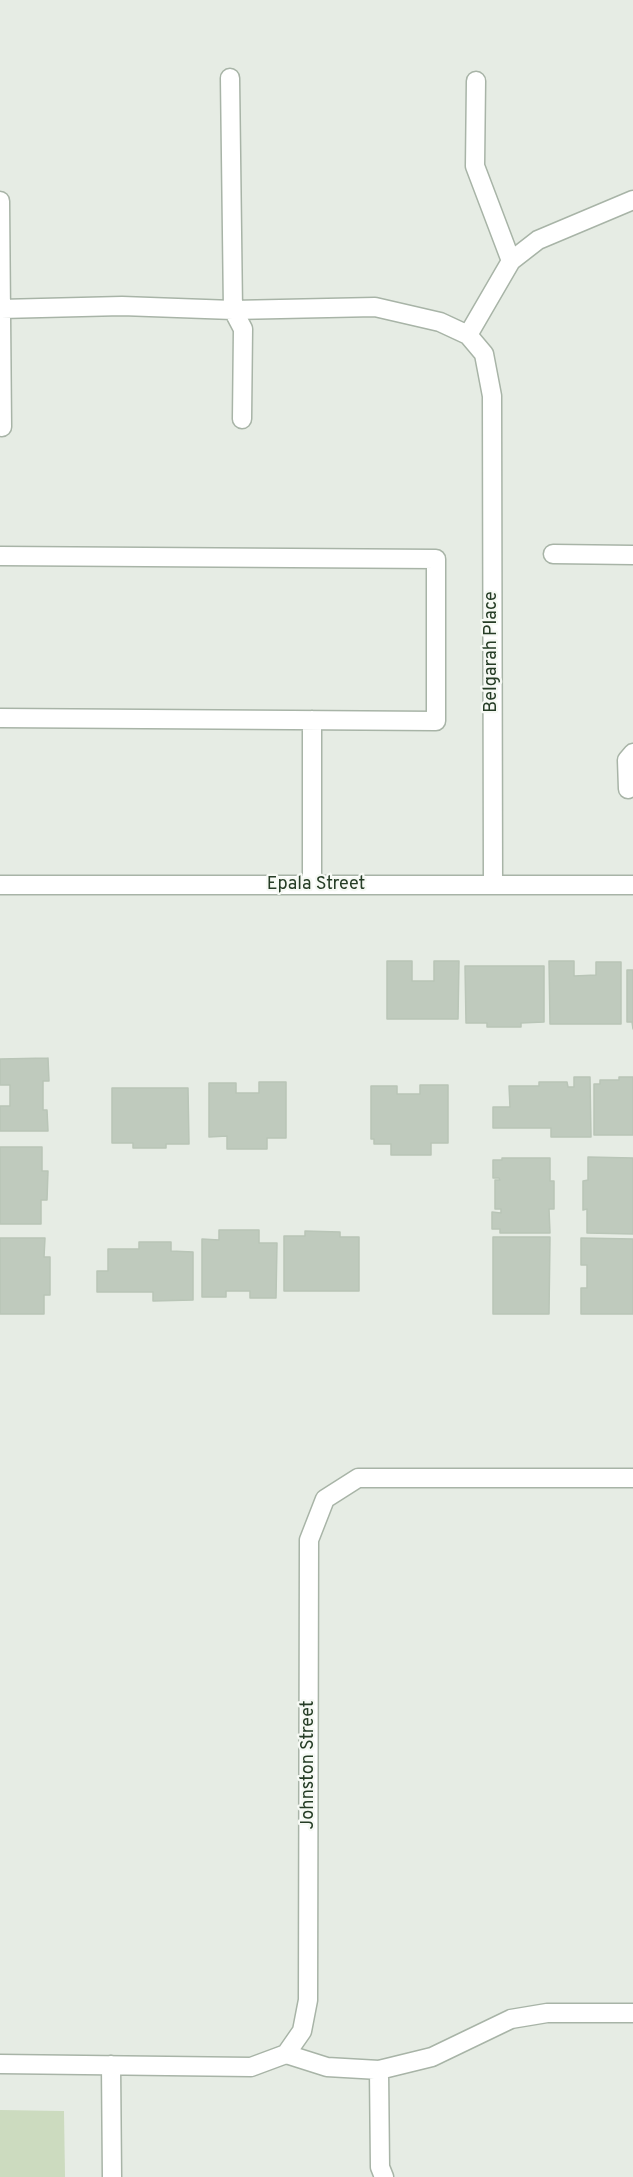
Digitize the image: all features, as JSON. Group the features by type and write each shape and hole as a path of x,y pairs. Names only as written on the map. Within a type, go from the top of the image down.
{"street":[{"path":"230,78 233,310 243,329 242,419"},
{"path":"476,81 476,165 511,261"},
{"path":"1,309 122,306 233,310 375,307 440,322 468,335 511,261 538,240 633,200"},
{"path":"0,201 2,427"},
{"name":"Belgarah Place","path":"468,335 484,354 492,396 493,885"},
{"path":"553,554 633,555"},
{"path":"0,556 436,559 436,721 0,718"},
{"path":"312,720 312,885"},
{"path":"628,789 627,760 633,753"},
{"name":"Epala Street","path":"0,885 633,885"},
{"name":"Johnston Street","path":"286,2054 302,2031 308,2000 309,1540 325,1499 358,1478 633,1478"},
{"path":"0,2064 251,2067 286,2054 327,2067 379,2070 432,2057 511,2019 547,2013 633,2013"},
{"path":"111,2065 112,2177"},
{"path":"379,2070 380,2167 384,2177"}],"green space":[{"path":"0,2110 64,2111 65,2177 0,2177"}],"building":[{"path":"387,961 412,961 412,981 434,981 434,961 459,961 458,1019 387,1019"},
{"path":"549,961 574,961 574,976 596,975 596,962 621,962 621,1024 550,1024"},
{"path":"465,966 544,966 544,1022 521,1023 521,1027 487,1027 487,1023 466,1023"},
{"path":"627,970 633,970 633,1029 632,1022 627,1022"},
{"path":"48,1058 49,1081 43,1081 43,1110 47,1110 48,1131 0,1131 0,1106 10,1106 10,1085 0,1085 0,1059"},
{"path":"574,1077 590,1077 591,1137 551,1137 551,1128 493,1128 493,1107 510,1107 509,1086 539,1086 539,1082 567,1082 568,1087 574,1087"},
{"path":"619,1077 633,1077 633,1135 594,1135 594,1084 600,1084 600,1080 619,1080"},
{"path":"259,1082 286,1082 286,1138 267,1138 267,1149 227,1149 227,1136 209,1137 209,1083 236,1083 236,1093 259,1093"},
{"path":"420,1085 448,1085 448,1143 431,1143 431,1155 391,1155 391,1144 374,1144 374,1139 371,1139 371,1086 397,1086 397,1094 420,1094"},
{"path":"112,1088 188,1088 189,1144 166,1144 166,1148 133,1148 133,1143 112,1143"},
{"path":"0,1147 42,1147 42,1171 48,1171 47,1200 41,1200 41,1224 0,1224"},
{"path":"588,1157 633,1158 633,1234 587,1233 587,1209 583,1210 583,1181 588,1180"},
{"path":"502,1158 550,1158 550,1181 554,1181 554,1209 549,1209 550,1233 500,1233 500,1229 492,1229 492,1212 501,1213 501,1209 495,1209 495,1180 500,1180 493,1178 493,1160 502,1160"},
{"path":"219,1230 259,1230 259,1243 277,1243 276,1298 250,1298 250,1291 226,1291 226,1297 202,1297 202,1239 219,1240"},
{"path":"305,1231 340,1232 340,1237 359,1237 359,1291 284,1291 284,1236 305,1236"},
{"path":"493,1237 550,1237 549,1314 493,1314"},
{"path":"0,1238 45,1238 44,1257 50,1257 50,1295 44,1295 44,1314 0,1314"},
{"path":"581,1238 633,1239 633,1314 581,1314 581,1288 587,1288 587,1265 581,1265"},
{"path":"139,1242 171,1242 171,1251 193,1252 193,1300 153,1301 153,1292 97,1292 97,1271 108,1271 108,1249 139,1249"}]}
